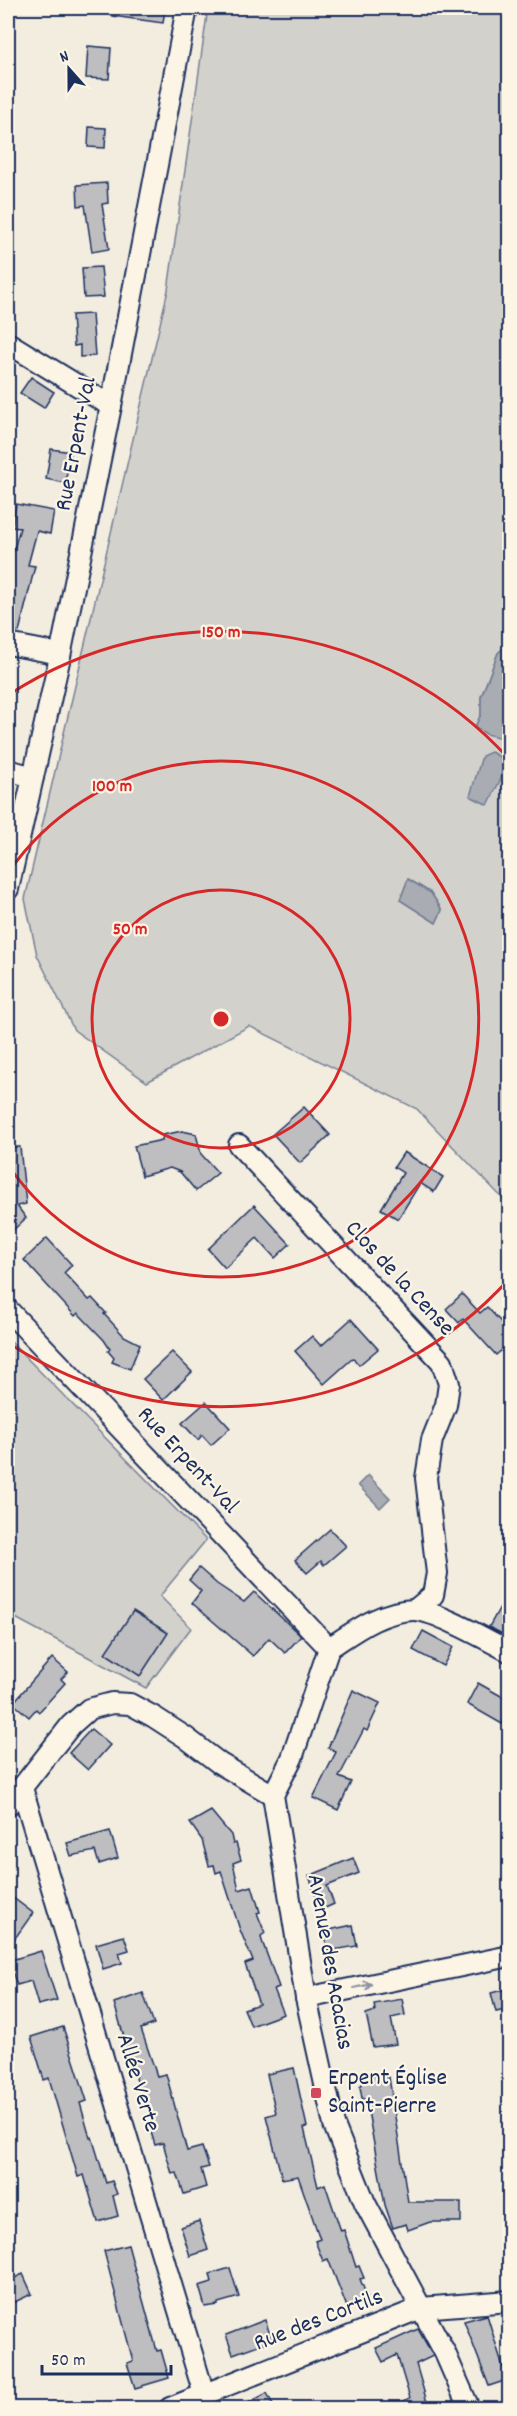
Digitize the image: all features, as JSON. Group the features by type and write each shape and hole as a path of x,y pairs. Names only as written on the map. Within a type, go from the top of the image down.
{"street":[{"name":"Rue Erpent-Val","path":"8,889 111,406 187,8"},
{"path":"8,343 111,406"},
{"path":"8,644 59,658"},
{"path":"8,654 59,658"},
{"path":"8,770 33,777"},
{"name":"Clos de la Cense","path":"239,1145 442,1362 449,1384 446,1405 432,1440 426,1478 437,1573 433,1595 415,1610"},
{"name":"Rue Erpent-Val","path":"8,1310 329,1648"},
{"path":"8,1805 71,1725 89,1709 112,1704 130,1704 154,1717 219,1763 273,1795 292,1758 329,1648 371,1621 392,1614 415,1610 457,1624 510,1652"},
{"name":"Allée Verte","path":"22,1788 204,2394"},
{"name":"Avenue des Acacias","path":"273,1795 306,1998 334,2125 365,2203 445,2353 468,2409"},
{"path":"306,1998 510,1956"},
{"name":"Rue des Cortils","path":"170,2409 421,2308 510,2301"}],"shaded area":[{"path":"208,8 509,8 510,478 507,479 510,491 510,643 498,653 481,697 481,714 475,727 502,738 509,733 509,1205 417,1109 249,1026 147,1082 74,1030 37,955 25,899 168,290","holes":["408,879 431,893 442,910 436,923 400,900"]},
{"path":"509,643 509,733 502,738 486,734 475,727 481,714 481,697 498,653"},
{"path":"491,752 509,762 488,805 470,796 482,756"},
{"path":"408,879 431,893 442,910 436,923 400,900"},
{"path":"8,1339 206,1540 160,1596 191,1628 146,1688 8,1614"},
{"path":"368,1475 390,1498 380,1508 358,1485"}],"building":[{"path":"114,8 165,8 163,23 113,16"},
{"path":"88,46 111,48 109,79 86,78"},
{"path":"89,127 106,128 105,148 88,147"},
{"path":"107,183 108,203 102,204 109,249 92,252 85,205 78,206 77,185"},
{"path":"101,267 104,297 84,298 82,268"},
{"path":"92,314 95,356 80,357 80,345 74,346 72,315"},
{"path":"31,377 54,392 44,408 20,393"},
{"path":"51,449 71,452 65,483 46,479"},
{"path":"16,504 54,511 50,534 37,531 28,565 35,566 19,632 8,629 8,562 10,563 20,528 12,527"},
{"path":"304,1107 330,1135 300,1163 273,1134"},
{"path":"182,1131 196,1134 201,1154 218,1173 196,1191 180,1172 170,1168 142,1176 134,1146 162,1140 163,1135"},
{"path":"8,1147 20,1147 26,1204 17,1206 26,1218 8,1235"},
{"path":"404,1152 443,1177 434,1192 420,1183 398,1219 381,1209 403,1173 394,1167"},
{"path":"254,1205 290,1244 275,1258 257,1238 225,1268 208,1249"},
{"path":"47,1238 72,1265 64,1273 89,1300 92,1298 124,1336 140,1344 130,1369 112,1362 114,1358 108,1351 110,1349 104,1340 78,1313 75,1316 24,1260"},
{"path":"462,1294 480,1313 487,1307 510,1332 510,1343 496,1355 463,1319 459,1323 446,1309"},
{"path":"351,1319 378,1349 359,1365 353,1358 324,1384 295,1351 312,1336 321,1346"},
{"path":"172,1352 192,1372 163,1400 143,1379"},
{"path":"206,1402 230,1428 211,1445 202,1435 198,1440 182,1423"},
{"path":"330,1529 346,1546 324,1565 321,1561 307,1573 295,1560"},
{"path":"199,1568 217,1584 244,1602 254,1592 301,1636 285,1653 269,1638 253,1656 192,1603 201,1591 189,1580"},
{"path":"510,1589 510,1638 489,1627"},
{"path":"133,1611 168,1633 140,1676 105,1653"},
{"path":"423,1631 453,1647 443,1666 413,1650"},
{"path":"52,1658 68,1672 61,1679 65,1683 39,1712 36,1709 29,1717 13,1703"},
{"path":"478,1683 510,1701 510,1710 502,1724 467,1704"},
{"path":"353,1690 380,1703 367,1731 364,1729 339,1777 351,1782 338,1810 313,1798 336,1752 328,1748"},
{"path":"91,1729 110,1745 88,1770 69,1753"},
{"path":"211,1811 231,1835 233,1844 236,1843 241,1860 233,1863 239,1890 252,1886 260,1912 257,1913 265,1933 261,1936 262,1941 279,1987 274,1989 284,2014 251,2026 244,2009 259,2004 245,1964 253,1961 240,1930 221,1871 216,1873 214,1865 209,1866 202,1840 190,1823"},
{"path":"110,1831 118,1858 99,1864 95,1851 71,1856 67,1843"},
{"path":"353,1858 359,1873 327,1886 334,1904 321,1910 309,1876"},
{"path":"8,1894 33,1913 8,1948"},
{"path":"353,1925 357,1946 328,1951 324,1931"},
{"path":"124,1936 129,1950 119,1953 122,1963 103,1969 96,1944"},
{"path":"41,1951 57,2000 38,2005 31,1981 17,1985 8,1961"},
{"path":"510,1988 510,2009 496,2012 491,1993"},
{"path":"143,1993 154,2024 141,2029 157,2076 166,2074 187,2151 202,2147 209,2167 201,2169 206,2187 184,2194 177,2173 172,2174 163,2143 155,2145 150,2129 155,2128 144,2095 141,2095 114,2003"},
{"path":"402,1999 405,2015 391,2018 396,2044 373,2047 366,2014 375,2011 374,2004"},
{"path":"63,2027 87,2101 80,2103 90,2138 92,2137 106,2183 112,2181 117,2194 113,2196 118,2216 98,2222 84,2175 78,2177 49,2078 44,2080 31,2037"},
{"path":"294,2068 307,2127 304,2128 318,2187 325,2184 341,2231 344,2230 356,2267 359,2266 364,2278 360,2279 368,2299 347,2307 328,2259 323,2261 315,2241 320,2239 298,2176 282,2179 266,2116 276,2113 267,2074"},
{"path":"378,2075 389,2077 408,2202 461,2202 461,2222 430,2222 408,2230 406,2224 393,2228 385,2205 366,2100 362,2098 360,2087 366,2078"},
{"path":"199,2221 208,2250 190,2256 181,2227"},
{"path":"128,2245 157,2351 161,2350 169,2378 135,2388 127,2363 133,2361 104,2251"},
{"path":"230,2268 239,2297 205,2307 199,2286 212,2282 210,2274"},
{"path":"23,2274 32,2294 8,2305 8,2281"},
{"path":"487,2315 507,2380 489,2386 464,2321"},
{"path":"265,2320 272,2340 233,2354 226,2335"},
{"path":"418,2329 433,2356 416,2364 429,2409 386,2409 410,2398 397,2355 383,2362 376,2348"},
{"path":"267,2393 275,2409 237,2409"}],"place":[{"name":"Erpent Église Saint-Pierre","path":"316,2093"}]}
